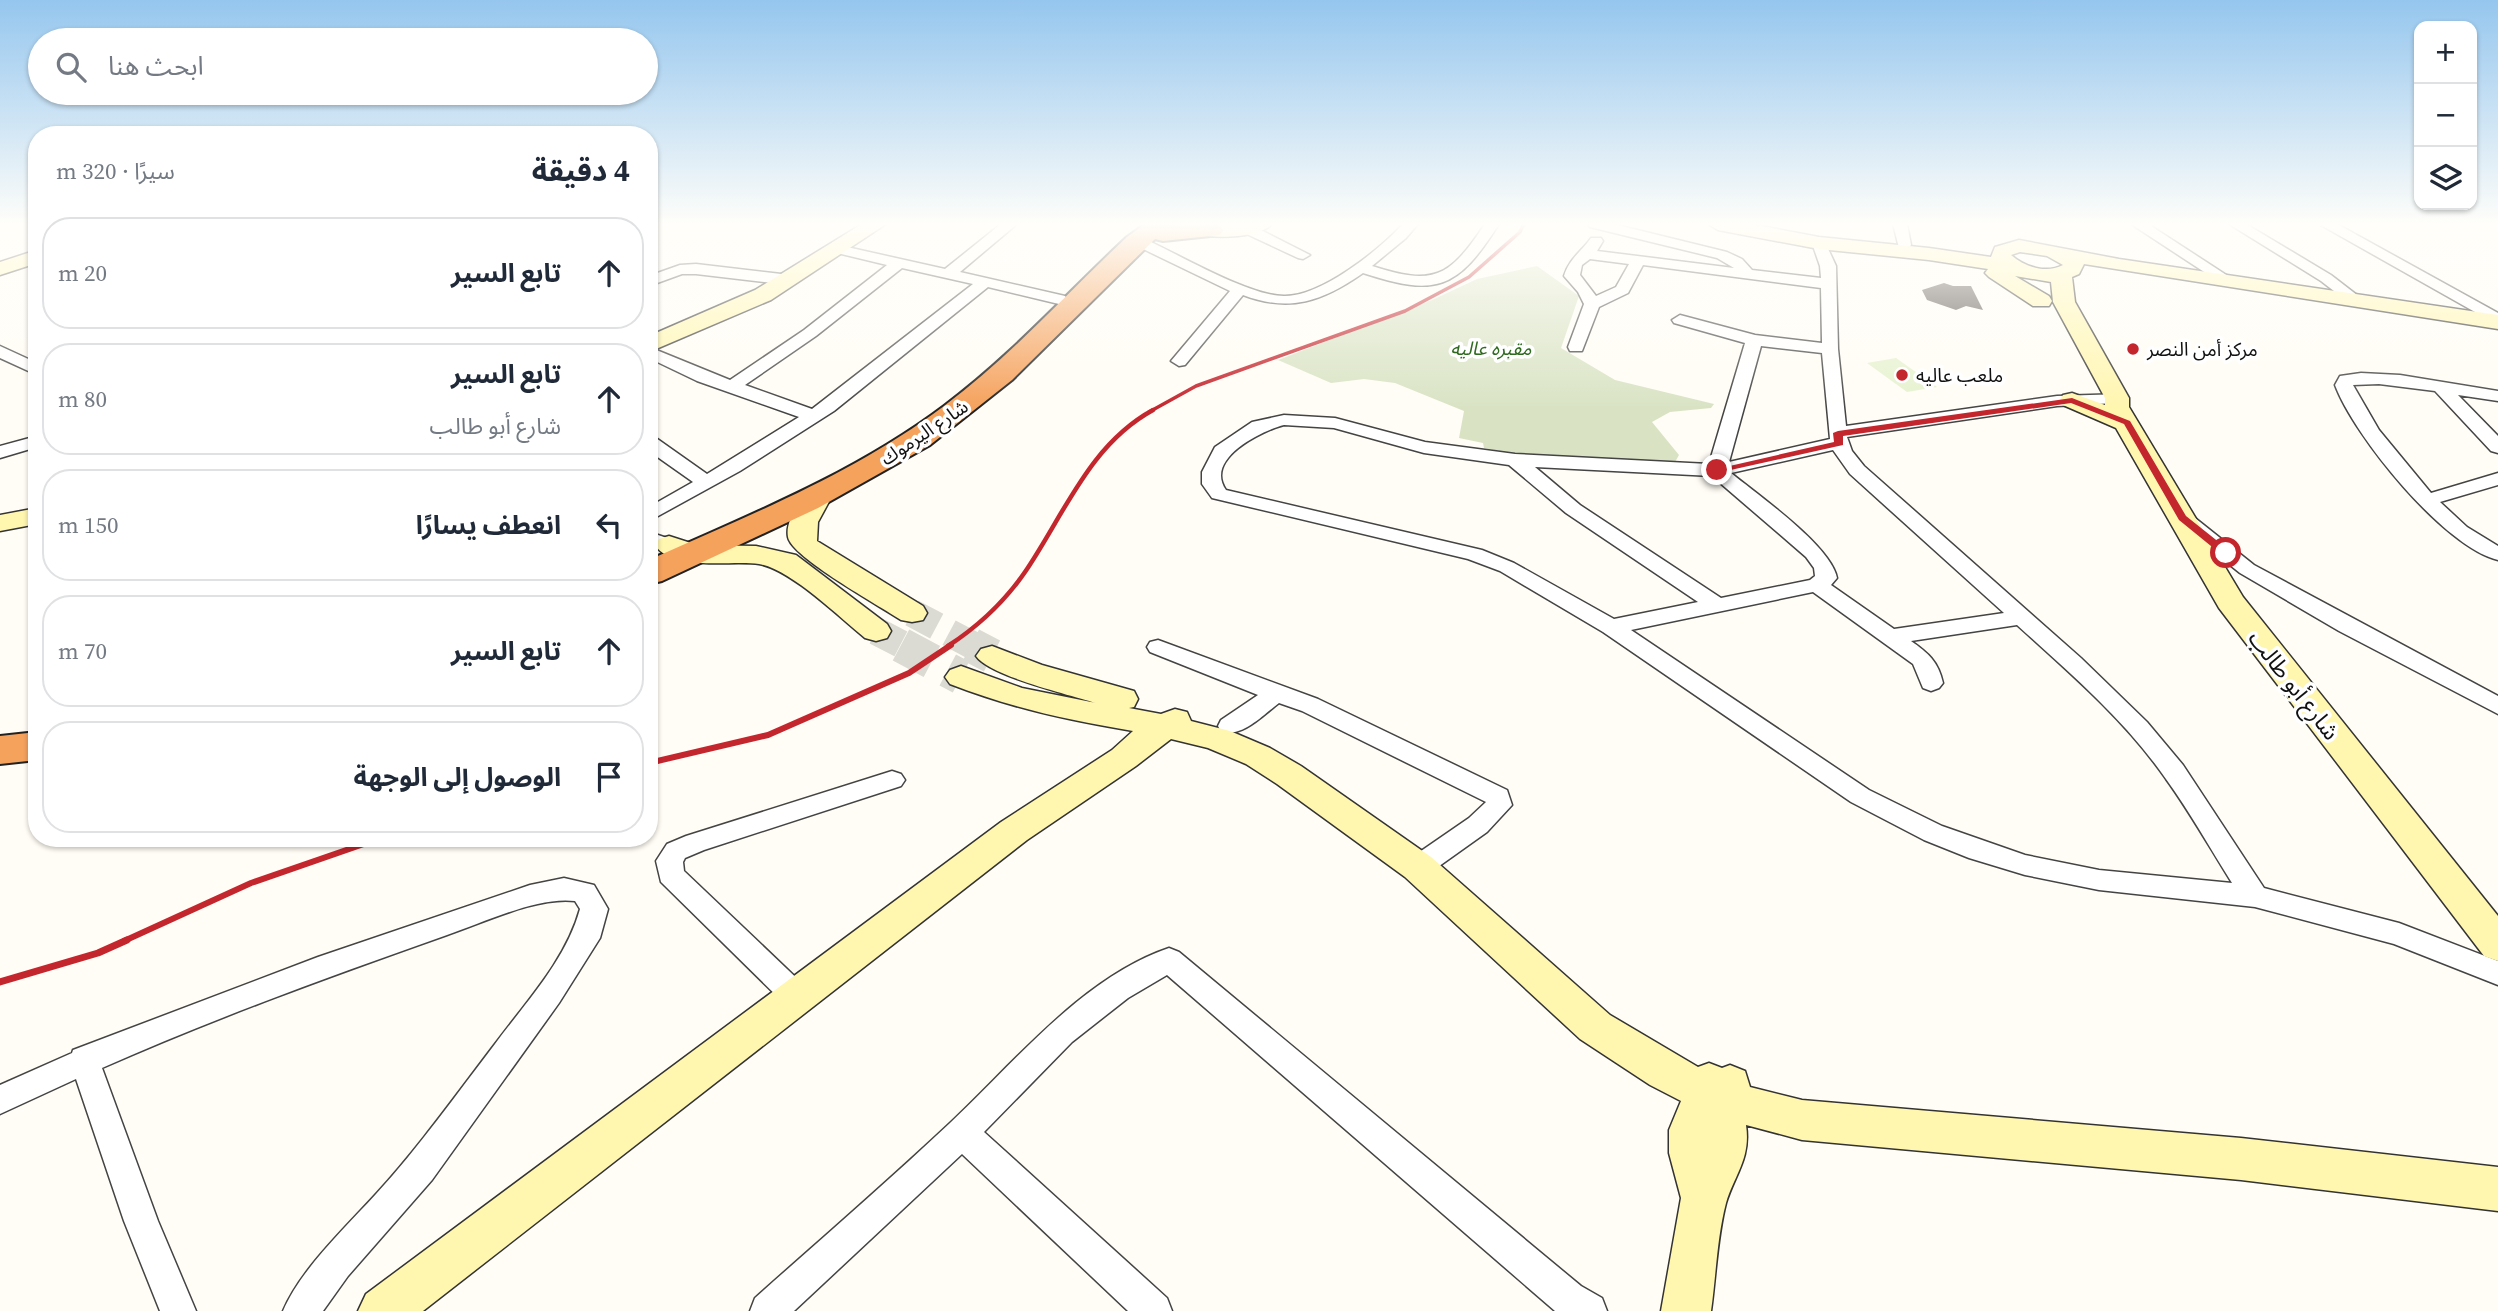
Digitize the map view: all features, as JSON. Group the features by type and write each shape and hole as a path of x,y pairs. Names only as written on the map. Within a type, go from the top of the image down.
{"highway":[{"name":"شارع اليرموك","path":"665,548 848,462 902,432 932,412 1059,299 1079,285"},
{"name":"شارع اليرموك","path":"665,548 817,498 920,438 988,385 1091,285"},
{"path":"0,750 28,747"},
{"path":"0,775 28,772"}],"street":[{"path":"658,341 732,311 780,285"},
{"path":"732,386 810,332 870,285"},
{"path":"658,510 813,416 981,285"},
{"path":"999,285 1059,299"},
{"path":"1237,285 1273,299 1287,301 1329,285"},
{"path":"1581,285 1592,304"},
{"path":"1576,347 1592,304 1622,290 1625,285"},
{"path":"1829,285 1830,349 1838,438 1857,470 2106,695 2158,751 2255,896"},
{"name":"شارع أبو طالب","path":"2066,285 2113,401 2230,601 2498,945"},
{"path":"2221,285 2498,329"},
{"path":"2257,285 2498,321"},
{"path":"2336,285 2358,302"},
{"path":"2434,285 2498,321"},
{"path":"1180,361 1241,288"},
{"path":"1680,320 1754,340 1830,349"},
{"path":"1717,470 1754,340"},
{"path":"4,357 28,352"},
{"path":"658,356 703,377 813,416"},
{"path":"4,357 28,366"},
{"path":"2498,396 2363,379 2346,380 2344,385 2352,405 2427,500 2465,535 2498,554"},
{"path":"2442,388 2498,447"},
{"path":"2064,401 2077,394 2113,401"},
{"path":"2113,401 2064,401 1838,438 1717,470 1515,460 1412,445 1335,423 1284,420 1258,426 1226,447 1214,462 1212,480 1216,491 1228,496 1489,559 1611,626 1807,762 1860,796 1933,833 2025,866 2060,873 2169,889 2255,896 2399,934 2498,973"},
{"path":"0,452 28,444"},
{"path":"658,448 705,482"},
{"path":"1515,460 1573,509 1715,604"},
{"path":"1611,626 1816,585 1827,575 1819,560 1717,470"},
{"path":"2427,500 2498,479"},
{"path":"817,498 801,526 802,541 807,547 912,613"},
{"path":"0,523 28,518"},
{"path":"2182,518 2247,569 2347,626 2498,706"},
{"path":"665,548 756,555 786,561 876,631"},
{"path":"1816,585 1921,659 1928,667 1931,683"},
{"path":"1890,637 2022,617"},
{"path":"1158,647 1310,705 1498,797 1499,805 1478,825 1420,865"},
{"path":"992,656 1059,681 1270,745 1300,765 1420,865 1595,1027 1665,1072 1797,1100 2218,1139 2498,1170"},
{"path":"961,677 1042,704 1192,723 1289,775 1420,865"},
{"path":"383,1311 1014,831 1124,758 1154,749 1192,723 1276,694"},
{"path":"797,997 671,875 669,861 676,851 695,843 892,780"},
{"path":"0,1100 84,1059 316,967 530,896 564,889 584,892 594,909 586,938 549,994 420,1169 336,1264 301,1311"},
{"path":"768,1311 962,1133 1061,1033 1118,989 1169,960 1568,1299 1589,1311"},
{"path":"84,1059 141,1221 178,1311"},
{"path":"1717,1085 1802,1120 2241,1159 2498,1189"},
{"path":"1686,1311 1704,1198 1693,1167 1691,1143 1698,1111 1717,1085"},
{"path":"962,1133 1154,1311"}],"green space":[{"name":"مقبره عاليه","path":"1464,285 1564,285 1579,296 1561,348 1615,380 1714,404 1711,408 1670,412 1652,422 1679,455 1675,462 1521,455 1484,448 1483,443 1459,438 1464,411 1395,383 1364,379 1331,383 1278,360"},
{"name":"ملعب عاليه","path":"1896,358 1937,387 1907,392 1867,363"}],"building":[{"path":"1937,285 1971,286 1983,310 1966,306 1956,310 1927,300 1922,290"}],"tunnel":[{"path":"912,613 974,646"},
{"path":"876,631 905,646"},
{"path":"901,645 961,677"},
{"path":"971,645 992,656"}],"railway":[{"path":"1149,412 1196,386 1405,311 1454,285"},
{"path":"948,646 980,622 1009,593 1095,462 1111,442 1153,410"},
{"path":"658,761 768,735 909,673 951,645"},
{"path":"124,941 251,883 355,847"},
{"path":"0,982 98,953 127,940"}],"place":[{"name":"مركز أمن النصر","path":"2133,349"},
{"name":"ملعب عاليه","path":"1902,375"}],"route":[{"path":"1717,470 1839,443 1838,433 2072,400 2127,423 2182,518 2226,553"}]}
